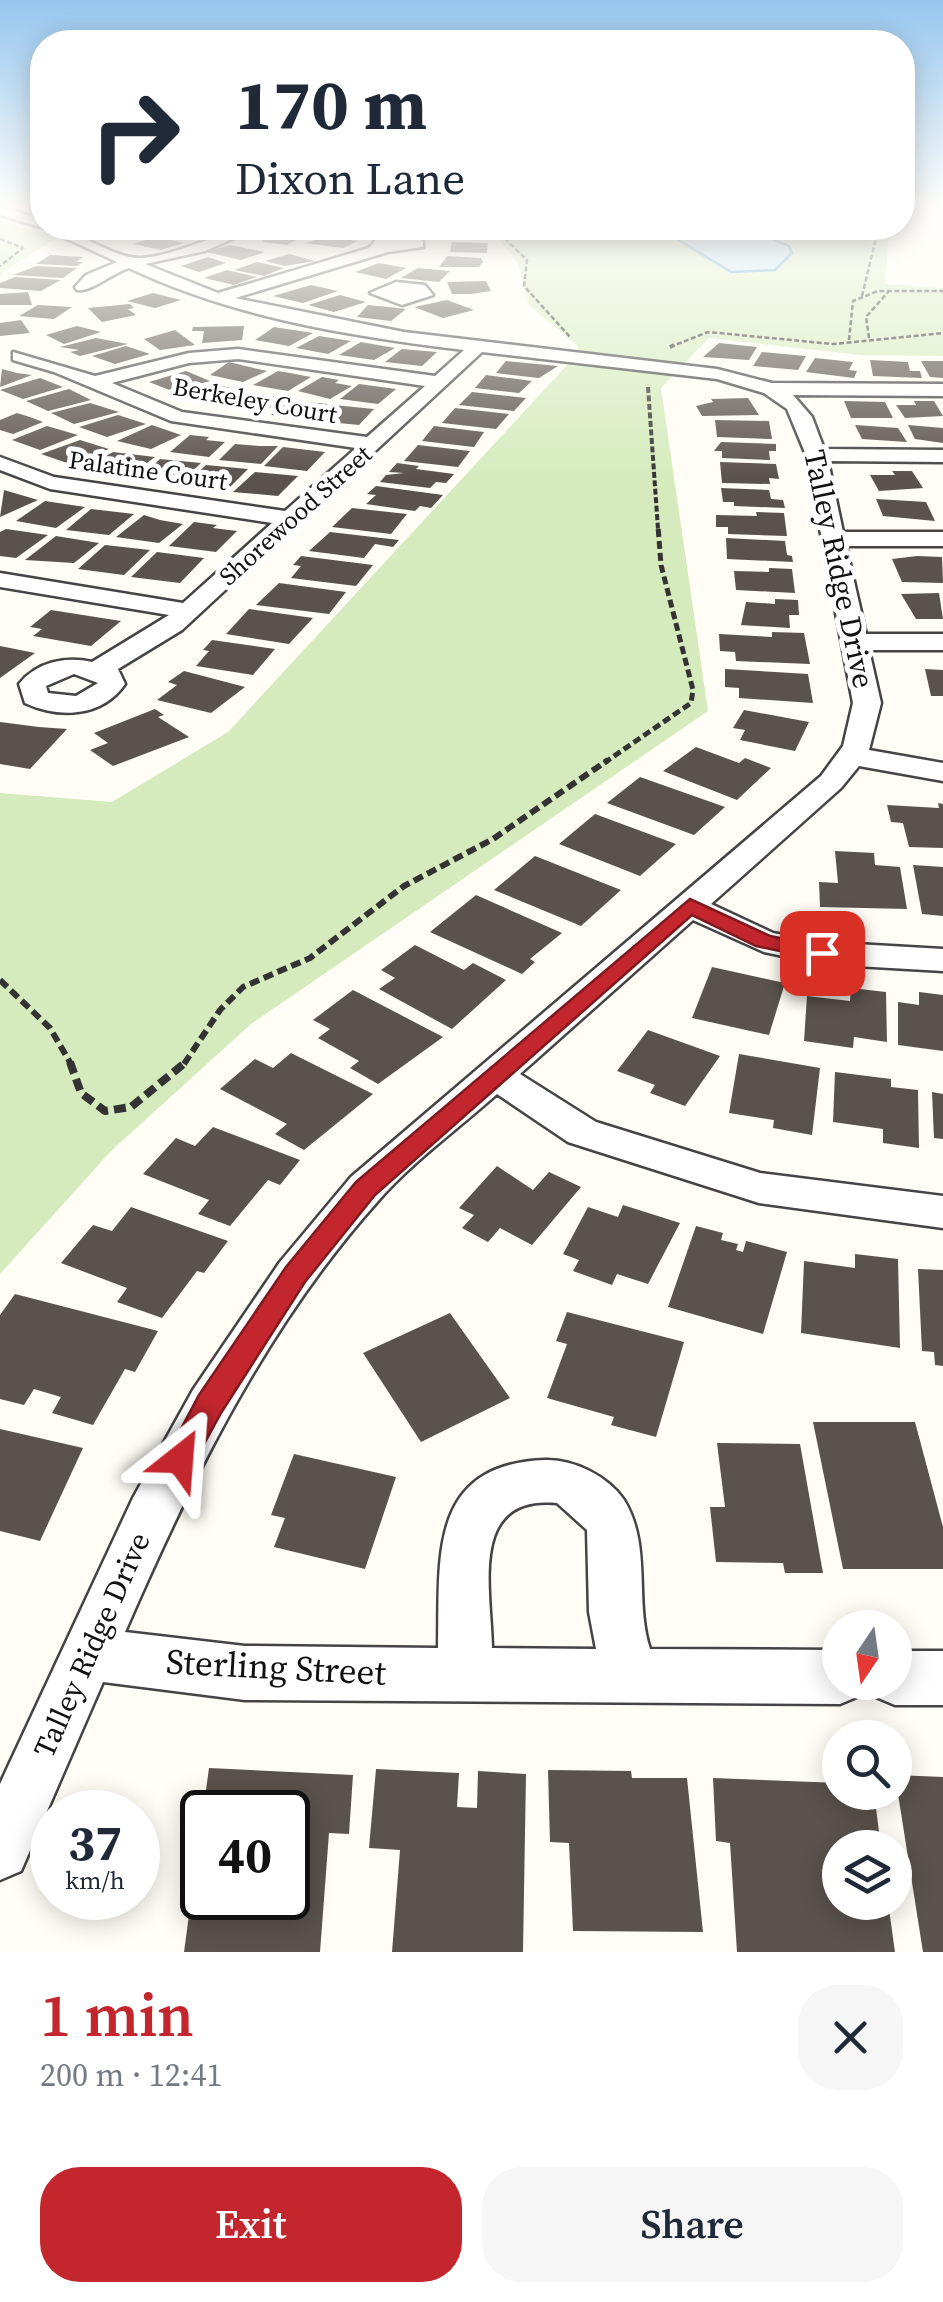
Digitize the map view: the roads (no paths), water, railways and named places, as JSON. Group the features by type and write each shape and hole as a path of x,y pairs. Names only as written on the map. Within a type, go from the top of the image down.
{"street":[{"name":"Talley Ridge Drive","path":"0,1850 151,1514 210,1404 296,1274 366,1188 831,782 854,756 866,732 867,703 816,455 804,414 792,401 770,389 717,374 664,352 480,346 369,332 211,296"},
{"path":"216,298 223,296"},
{"name":"Berkeley Court","path":"0,344 26,348 10,358"},
{"name":"Shorewood Street","path":"99,669 162,633 188,611 480,346"},
{"path":"93,382 210,354 262,356 438,382"},
{"name":"Berkeley Court","path":"10,358 93,382 178,417 373,444"},
{"path":"770,389 943,390"},
{"path":"816,455 943,456"},
{"name":"Palatine Court","path":"0,463 50,483 290,519"},
{"path":"833,538 943,539"},
{"path":"0,580 188,611"},
{"path":"854,642 943,642"},
{"path":"854,756 943,772"},
{"path":"690,906 764,942 822,953 943,960"},
{"path":"496,1075 582,1132 759,1188 943,1212"},
{"path":"464,1674 465,1535 477,1508 500,1487 531,1478 564,1482 592,1498 610,1524 620,1646 634,1676"},
{"name":"Sterling Street","path":"88,1654 245,1673 822,1677"},
{"path":"912,1678 943,1678"}]}
